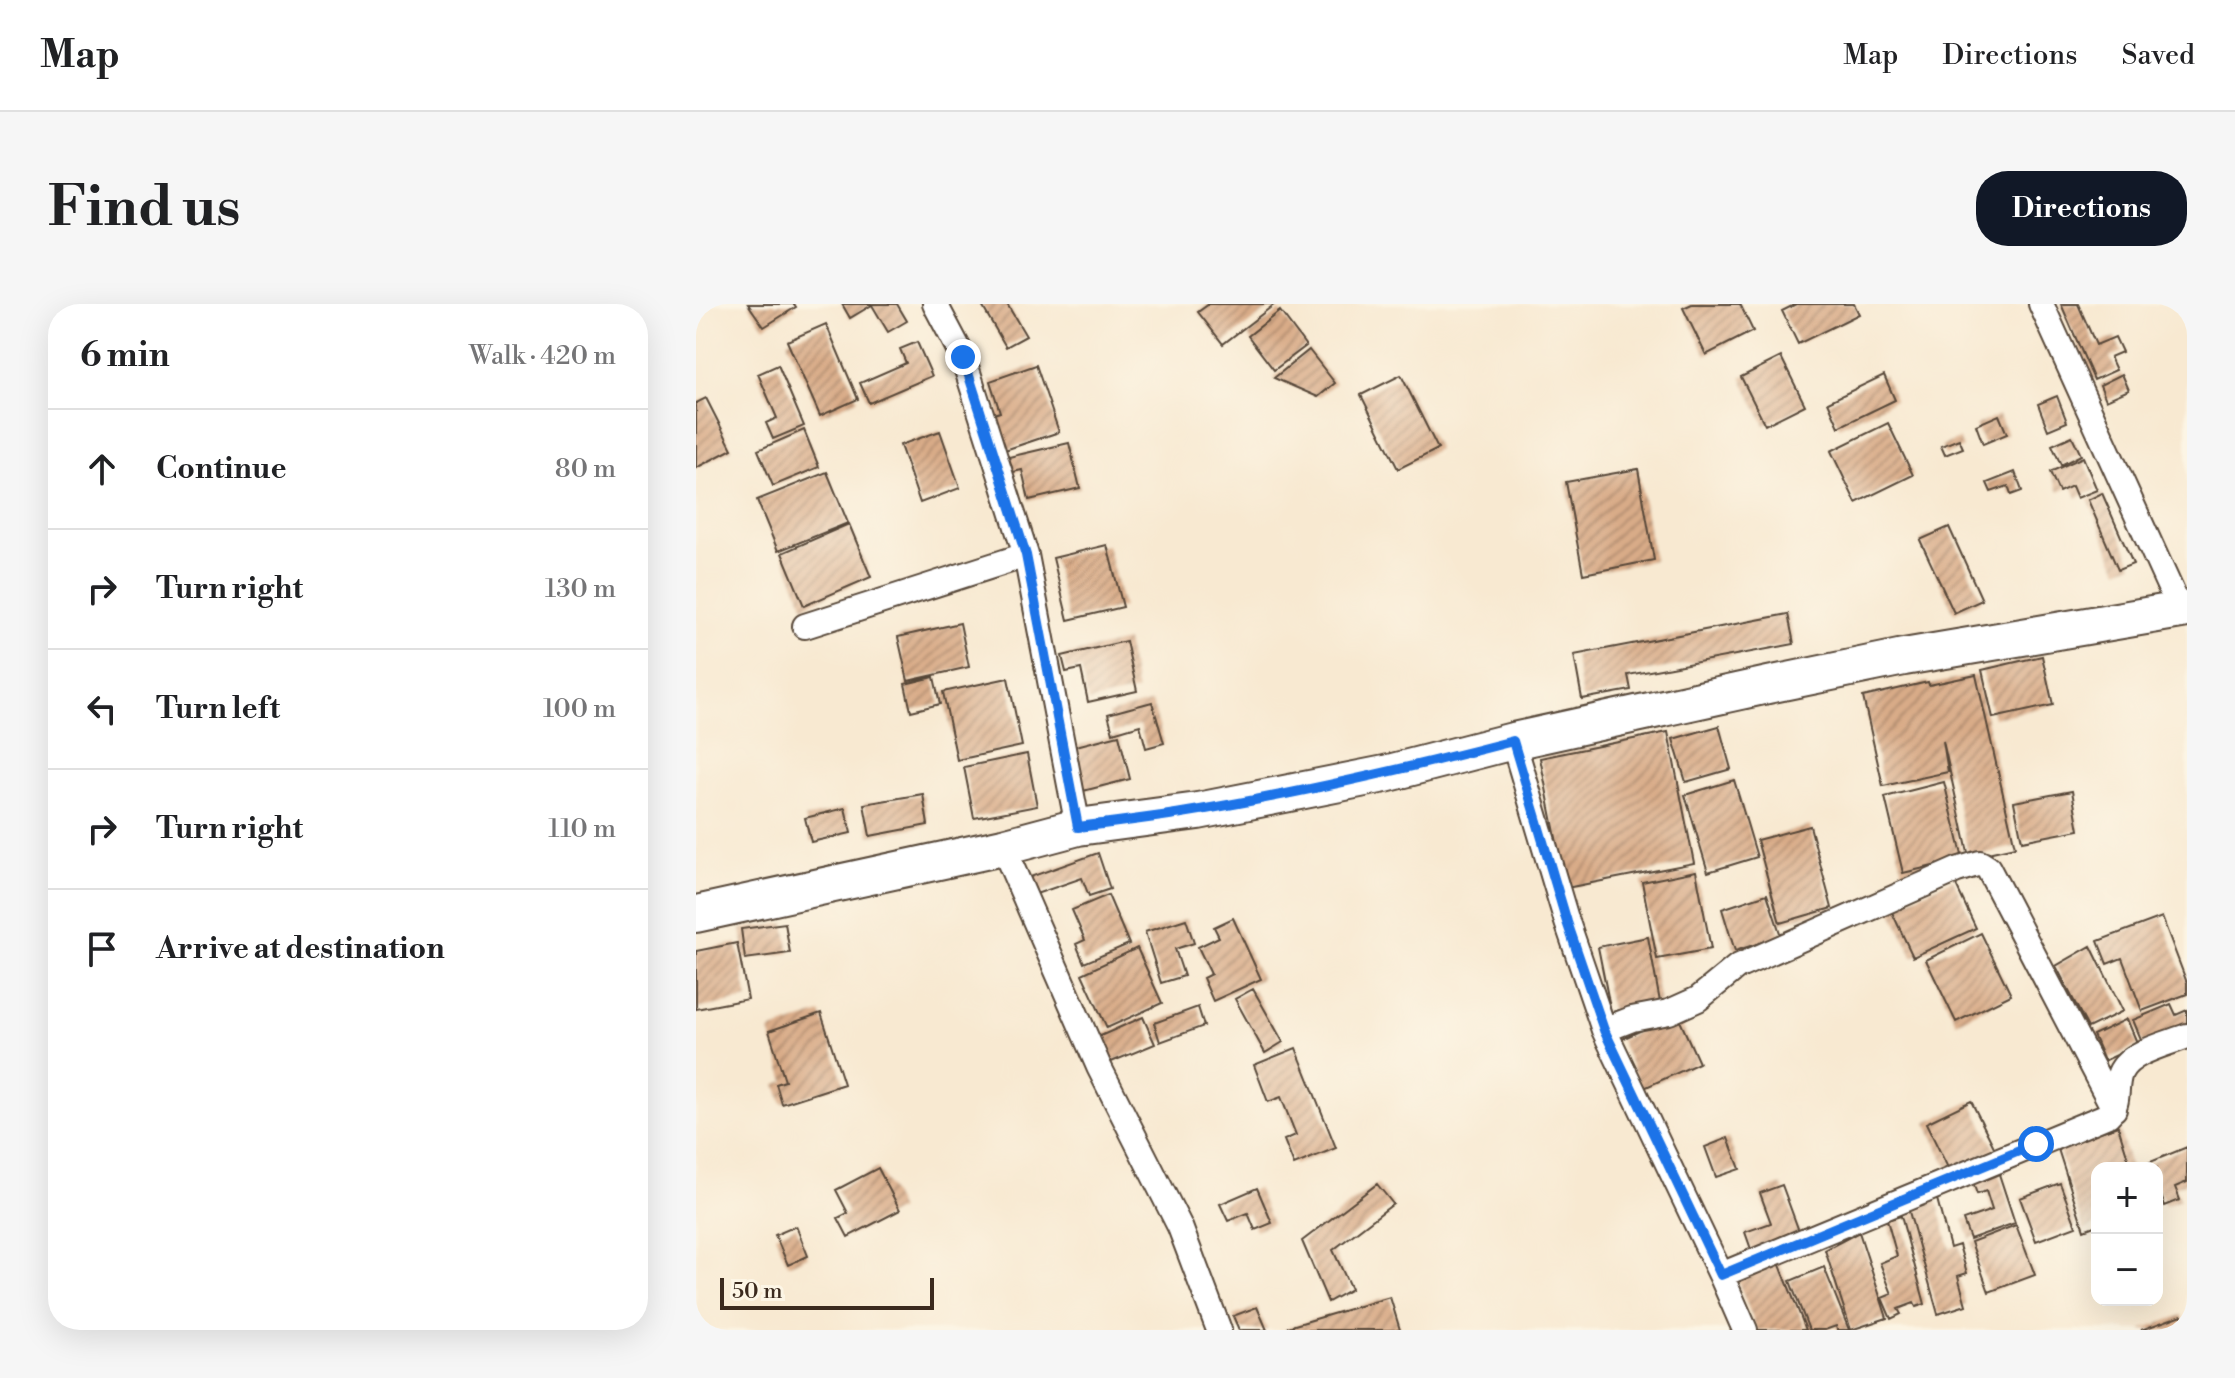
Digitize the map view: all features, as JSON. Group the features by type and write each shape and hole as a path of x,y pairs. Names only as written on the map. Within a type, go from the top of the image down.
{"street":[{"path":"935,304 963,357 1026,555 1078,827"},
{"path":"696,914 1003,847 1078,827 1198,811 1385,774 1513,741 1904,657 2184,610 2041,304"},
{"path":"805,626 1026,555"},
{"path":"1513,741 1567,922 1604,1030 1745,1330"},
{"path":"1003,847 1099,1067 1180,1227 1219,1330"},
{"path":"1604,1030 1632,1019 1669,1012 1698,999 1737,967 1957,870 1980,863 1988,868 2114,1109"},
{"path":"1721,1275 2108,1115 2114,1109 2120,1074 2128,1063 2187,1036"}],"building":[{"path":"748,304 794,304 796,307 764,327"},
{"path":"842,304 897,304 907,321 888,332 872,305 850,318"},
{"path":"981,304 1007,304 1026,336 1006,347"},
{"path":"1209,304 1275,304 1223,344 1198,312"},
{"path":"1692,304 1740,304 1753,331 1706,355 1683,308"},
{"path":"1796,304 1854,304 1859,314 1798,344 1782,311"},
{"path":"2061,304 2078,304 2096,345 2115,337 2122,352 2110,357 2116,370 2094,380"},
{"path":"1280,311 1306,346 1274,370 1248,336"},
{"path":"826,324 858,399 820,416 787,341"},
{"path":"917,342 932,376 869,403 860,383 906,363 900,349"},
{"path":"1309,350 1335,383 1318,397 1274,378"},
{"path":"1781,357 1805,405 1765,425 1741,377"},
{"path":"778,365 804,426 773,439 766,423 777,418 758,374"},
{"path":"1036,365 1059,432 999,452 987,416 1000,412 990,381"},
{"path":"2122,374 2129,390 2106,400 2100,385"},
{"path":"1401,375 1438,449 1398,469 1361,395"},
{"path":"1884,375 1895,400 1839,427 1828,402"},
{"path":"2057,396 2067,422 2048,430 2038,404"},
{"path":"706,398 732,449 696,468 696,403"},
{"path":"1999,415 2007,434 1983,444 1976,425"},
{"path":"1888,423 1913,475 1856,503 1831,451"},
{"path":"804,430 819,467 773,486 758,450"},
{"path":"940,431 960,488 920,503 900,445"},
{"path":"2072,436 2081,455 2061,465 2052,445"},
{"path":"1959,439 1963,448 1945,455 1941,446"},
{"path":"1069,443 1080,488 1029,500 1022,470 1013,472 1009,457"},
{"path":"2083,457 2097,490 2077,498 2072,486 2059,492 2050,472"},
{"path":"1638,469 1654,560 1583,574 1566,482"},
{"path":"827,472 848,523 778,551 757,500"},
{"path":"2015,472 2022,491 2011,495 2008,486 1991,492 1987,483"},
{"path":"2102,493 2133,564 2118,570 2088,500"},
{"path":"849,524 871,577 804,606 782,553"},
{"path":"1949,527 1982,600 1954,613 1920,540"},
{"path":"1107,545 1123,607 1068,620 1053,558"},
{"path":"1788,614 1794,644 1628,675 1631,690 1582,699 1574,655"},
{"path":"960,623 969,667 908,681 898,637"},
{"path":"1126,641 1137,691 1088,702 1081,669 1066,672 1062,656"},
{"path":"2042,656 2053,705 1993,718 1982,670"},
{"path":"1976,675 2015,847 1969,857 1943,741 1948,772 1883,786 1863,697"},
{"path":"934,677 940,704 911,711 905,684"},
{"path":"1008,678 1022,746 957,760 943,692"},
{"path":"1152,702 1164,743 1146,748 1140,725 1113,733 1108,714"},
{"path":"1719,726 1731,769 1686,782 1673,739"},
{"path":"1668,732 1694,863 1566,888 1540,758"},
{"path":"1119,735 1130,779 1083,791 1072,747"},
{"path":"1027,754 1037,806 974,818 964,767"},
{"path":"1734,780 1757,857 1708,872 1685,795"},
{"path":"1944,782 1963,859 1903,873 1885,797"},
{"path":"2072,791 2079,830 2022,841 2014,802"},
{"path":"923,794 928,825 870,836 864,804"},
{"path":"845,808 851,833 811,842 805,818"},
{"path":"1810,826 1832,908 1780,923 1757,840"},
{"path":"1098,853 1110,889 1089,896 1082,878 1036,894 1030,877"},
{"path":"1696,871 1711,949 1657,959 1642,882"},
{"path":"1953,879 1976,928 1913,957 1890,908"},
{"path":"1767,894 1781,936 1735,951 1722,909"},
{"path":"1108,895 1129,944 1084,963 1076,944 1085,940 1072,910"},
{"path":"2162,917 2187,983 2187,994 2142,1011 2122,958 2107,964 2098,941"},
{"path":"1233,918 1261,979 1213,1001 1203,978 1211,974 1198,947 1219,937 1214,927"},
{"path":"1186,919 1194,943 1175,949 1184,976 1161,983 1145,932"},
{"path":"785,923 790,953 745,959 741,929"},
{"path":"1981,933 2011,995 1956,1022 1926,960"},
{"path":"1648,937 1660,1002 1611,1012 1598,947"},
{"path":"737,943 748,999 696,1009 696,951"},
{"path":"2091,946 2123,1011 2088,1028 2056,966"},
{"path":"1137,948 1162,1003 1107,1028 1082,974"},
{"path":"1253,989 1283,1042 1265,1053 1235,999"},
{"path":"2171,1004 2176,1015 2187,1010 2187,1026 2143,1044 2133,1020"},
{"path":"1198,1007 1204,1026 1160,1042 1154,1023"},
{"path":"821,1013 844,1084 782,1104 776,1084 785,1081 769,1031"},
{"path":"1677,1014 1699,1063 1642,1089 1620,1040"},
{"path":"1143,1017 1155,1044 1109,1063 1098,1037"},
{"path":"2127,1019 2138,1045 2104,1061 2093,1035"},
{"path":"1296,1048 1336,1148 1294,1165 1284,1140 1296,1135 1281,1097 1268,1102 1254,1065"},
{"path":"1971,1101 1995,1149 1950,1172 1926,1123"},
{"path":"2118,1126 2129,1162 2091,1162 2091,1227 2084,1230 2057,1146"},
{"path":"1728,1138 1740,1169 1716,1177 1705,1147"},
{"path":"2187,1147 2187,1182 2175,1187 2180,1200 2165,1206 2163,1162 2150,1162"},
{"path":"878,1168 900,1210 848,1237 838,1218 848,1213 836,1190"},
{"path":"1997,1168 2015,1223 1970,1239 1963,1220 1992,1210 1986,1191 1977,1194 1971,1177"},
{"path":"2060,1183 2076,1226 2036,1241 2020,1198"},
{"path":"1377,1184 1393,1204 1333,1250 1351,1289 1328,1302 1302,1241"},
{"path":"1782,1185 1800,1234 1752,1252 1745,1232 1771,1223 1760,1193"},
{"path":"1257,1188 1272,1223 1255,1230 1248,1213 1228,1221 1220,1204"},
{"path":"1937,1199 1950,1248 1959,1245 1967,1273 1958,1276 1966,1305 1938,1314 1908,1208"},
{"path":"1901,1216 1925,1304 1916,1307 1914,1303 1898,1309 1901,1314 1891,1319 1882,1298 1892,1294 1880,1263 1897,1256 1887,1220"},
{"path":"2016,1225 2035,1275 1989,1292 1971,1242"},
{"path":"796,1226 808,1256 788,1265 775,1235"},
{"path":"1859,1232 1887,1318 1851,1330 1825,1250"},
{"path":"1778,1260 1806,1330 1757,1330 1736,1277"},
{"path":"1824,1267 1849,1330 1837,1330 1836,1326 1809,1330 1790,1281"},
{"path":"1390,1297 1400,1330 1289,1330 1288,1327"},
{"path":"1257,1307 1267,1330 1239,1330 1233,1316"},
{"path":"2182,1315 2187,1330 2141,1330"}],"route":[{"path":"963,357 1026,555 1078,827 1198,811 1266,798 1385,774 1513,741 1567,922 1604,1030 1721,1275 2036,1144"}]}
